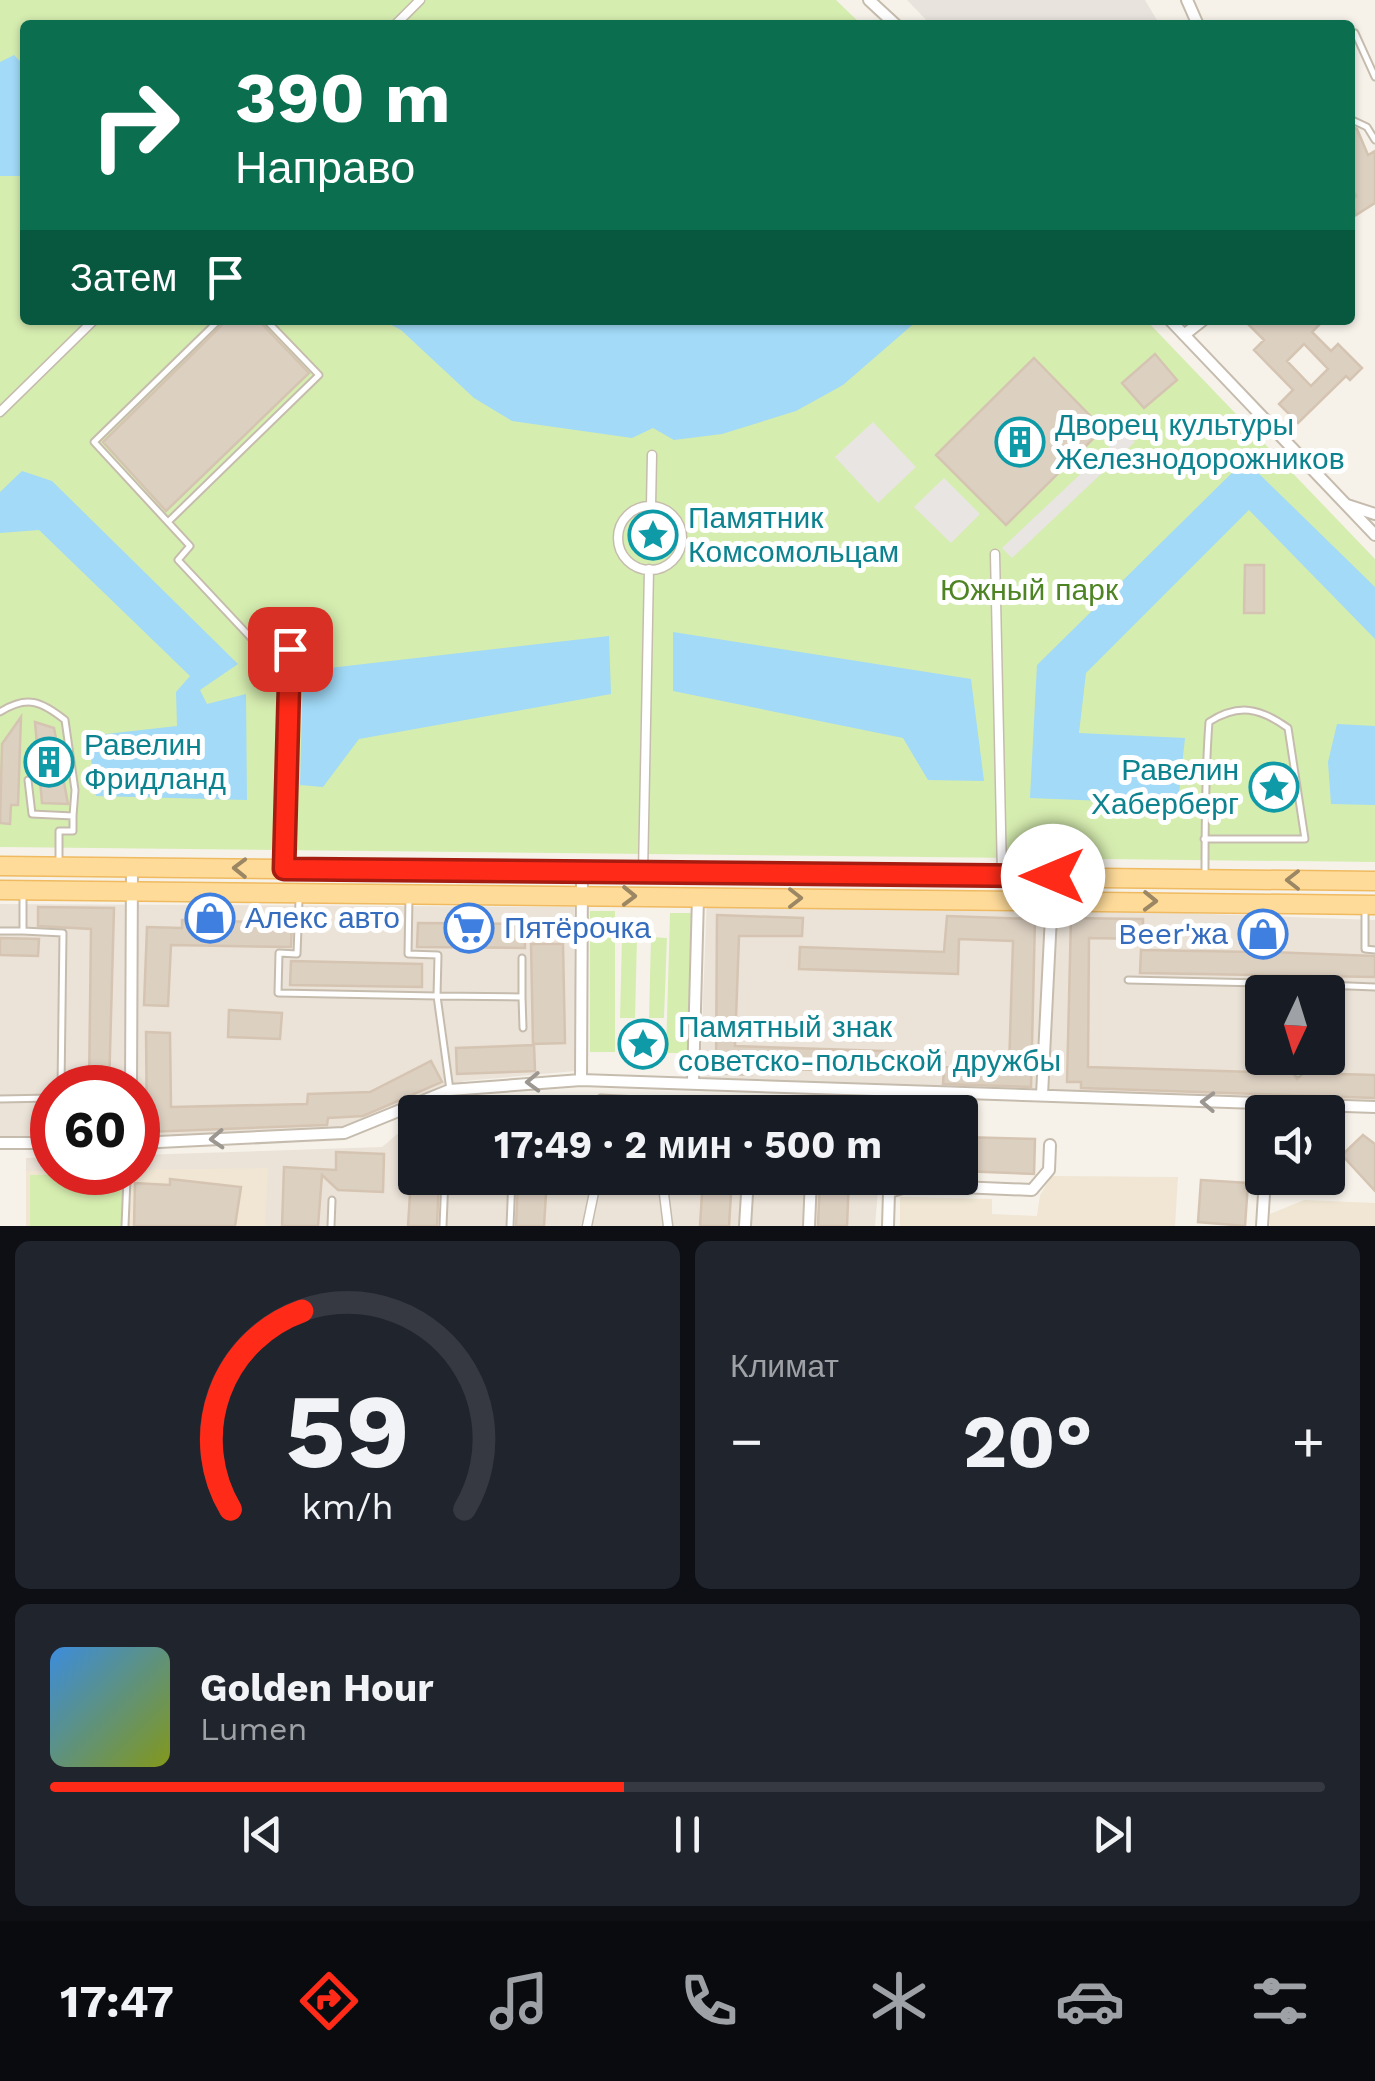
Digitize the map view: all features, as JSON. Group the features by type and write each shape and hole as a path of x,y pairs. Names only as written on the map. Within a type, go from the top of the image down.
{"main road":[{"path":"0,866 1375,881"},
{"path":"0,890 1370,905"}],"street":[{"path":"400,20 420,0"},
{"path":"868,0 890,20"},
{"path":"0,412 89,325"},
{"path":"1175,325 1375,535"},
{"path":"1184,335 1197,325"},
{"path":"651,506 652,455"},
{"path":"1341,503 1375,514"},
{"path":"651,506 673,516 682,539 672,561 649,570 632,564 618,541 627,516 651,506"},
{"path":"995,554 1002,876"},
{"path":"643,874 649,570"},
{"path":"130,1065 132,867"},
{"path":"581,1080 582,872"},
{"path":"1042,1095 1053,876"},
{"path":"693,1082 698,897"},
{"path":"160,1142 344,1133 450,1090 581,1080 1297,1100 1375,1108"},
{"path":"0,1144 30,1143"},
{"path":"888,1226 889,1192 914,1185 1032,1190 1049,1170 1050,1144"},
{"path":"587,1226 593,1195"},
{"path":"664,1195 668,1226"},
{"path":"745,1226 747,1195"},
{"path":"810,1226 811,1195"},
{"path":"1262,1226 1264,1195"}],"lane":[{"path":"1355,35 1375,77"},
{"path":"1355,121 1367,127 1375,140"},
{"path":"214,325 94,442 190,546 178,560 252,639 290,649 284,869"},
{"path":"169,521 319,374 271,325"},
{"path":"0,712 19,700 42,702 65,720 75,790 73,830 60,831 59,866"},
{"path":"1204,839 1305,838 1288,728 1262,710 1230,709 1210,722 1204,839 1204,878"},
{"path":"28,780 32,814 72,816"},
{"path":"23,890 23,931"},
{"path":"299,893 297,954 279,953 278,993 522,997"},
{"path":"409,894 408,954 438,955 437,996 450,1090"},
{"path":"1370,905 1365,949 1375,950"},
{"path":"0,931 63,933 61,1065"},
{"path":"522,958 523,1028"},
{"path":"1128,980 1245,983"},
{"path":"1345,986 1375,987"},
{"path":"0,1098 30,1098"},
{"path":"125,1226 126,1195"},
{"path":"443,1226 444,1195"},
{"path":"510,1226 511,1195"},
{"path":"330,1226 332,1200"}],"shaded area":[{"path":"907,0 1145,0 1157,20 926,20"},
{"path":"873,422 916,467 878,503 835,457"},
{"path":"1125,432 1135,442 1012,558 1002,548"},
{"path":"944,478 980,514 951,543 914,507"},
{"path":"707,896 1375,920 1375,1106 1345,1105 1345,1095 1245,1095 1245,1101 700,1078"},
{"path":"0,904 574,907 576,1071 464,1081 434,1095 398,1095 398,1112 357,1131 160,1136 160,1065 30,1065 30,1139 0,1140"},
{"path":"398,1133 398,1195 878,1195 875,1226 26,1226 26,1158 30,1158 30,1195 160,1195 160,1154 382,1147"},
{"path":"268,1168 265,1226 26,1226 26,1171 30,1171 30,1195 160,1195 160,1169"},
{"path":"1052,1176 1178,1177 1175,1226 900,1226 900,1197 992,1199 992,1214 1037,1216 1040,1195"},
{"path":"1304,1200 1375,1203 1375,1226 1270,1226 1270,1214"}],"green space":[{"name":"Южный парк","path":"0,0 836,0 857,20 20,20 20,325 1151,325 1375,559 1375,862 0,847"},
{"path":"590,911 615,911 615,1052 590,1052"},
{"path":"670,913 694,913 690,1053 666,1053"},
{"path":"651,937 667,938 664,1018 649,1018"},
{"path":"622,938 637,938 635,1018 620,1018"},
{"path":"30,1195 123,1195 122,1226 30,1226"}],"water":[{"path":"14,55 20,61 20,176 0,176 0,62"},
{"path":"392,325 912,325 843,385 796,411 722,434 674,440 653,428 632,438 512,421 474,398"},
{"path":"1245,460 1375,587 1375,639 1249,510 1086,673 1079,733 1185,738 1178,804 1030,798 1037,665"},
{"path":"22,471 52,481 238,664 200,690 207,704 246,694 247,800 96,796 88,736 177,726 176,692 190,676 39,530 0,533 0,492"},
{"path":"673,632 971,679 984,781 928,780 903,738 673,691"},
{"path":"609,636 611,694 359,739 323,787 300,785 303,671"},
{"path":"1337,724 1375,726 1375,805 1331,804 1328,762"}],"building":[{"path":"1355,128 1368,155 1375,151 1375,203 1356,215"},
{"path":"222,325 263,325 309,373 166,511 103,442"},
{"path":"1249,325 1319,325 1312,332 1331,351 1338,344 1362,368 1350,380 1346,376 1298,423 1279,404 1293,390 1254,350 1264,340","holes":["1304,344 1328,369 1311,386 1287,361"]},
{"path":"1155,354 1177,380 1144,408 1122,383"},
{"name":"Дворец культуры Железнодорожников","path":"1034,358 1103,429 1006,525 936,455"},
{"path":"1245,565 1264,565 1264,613 1244,613"},
{"path":"21,717 18,805 11,805 10,824 0,823 2,744"},
{"path":"35,722 54,728 68,804 42,803"},
{"path":"38,907 114,908 110,1065 89,1065 91,929 38,926"},
{"path":"717,915 803,918 802,936 739,936 735,1046 945,1053 944,1067 1009,1069 1013,941 959,939 958,974 799,969 800,947 944,952 947,916 1035,919 1031,1087 943,1084 944,1068 943,1074 750,1068 751,1075 716,1073"},
{"path":"1071,918 1143,919 1143,939 1089,938 1088,1067 1245,1072 1245,1075 1294,1075 1297,1079 1302,1075 1375,1075 1375,1098 1081,1088 1081,1082 1067,1082"},
{"path":"182,920 292,923 291,947 171,945 168,1006 144,1005 147,927 182,928"},
{"path":"418,923 525,924 525,948 417,947"},
{"path":"1257,927 1270,928 1270,952 1375,956 1375,977 1140,973 1141,950 1256,952"},
{"path":"0,938 39,939 38,956 0,955"},
{"path":"531,944 563,944 565,1043 533,1044"},
{"path":"291,961 422,964 422,987 290,985"},
{"path":"229,1010 282,1013 280,1039 228,1037"},
{"path":"146,1032 170,1033 171,1107 307,1104 308,1094 370,1092 431,1061 442,1082 412,1095 398,1095 398,1101 363,1116 328,1118 327,1125 160,1131 160,1065 146,1065"},
{"path":"534,1045 535,1071 457,1074 456,1048"},
{"path":"1363,1135 1375,1144 1375,1191 1345,1158 1345,1152"},
{"path":"978,1137 1035,1139 1034,1174 978,1172"},
{"path":"336,1152 384,1154 383,1192 338,1190 322,1175 318,1226 282,1226 284,1167 336,1170"},
{"path":"170,1179 241,1187 235,1226 134,1226 135,1195 160,1195 160,1184 170,1185"},
{"path":"1201,1180 1245,1183 1245,1226 1198,1222"},
{"path":"410,1195 438,1195 437,1226 408,1226"},
{"path":"517,1195 546,1195 544,1226 516,1226"},
{"path":"702,1195 731,1195 729,1226 700,1226"},
{"path":"819,1195 848,1195 847,1226 818,1226"}],"place":[{"name":"Дворец культуры Железнодорожников","path":"1020,442"},
{"name":"Памятник Комсомольцам","path":"653,535"},
{"name":"Равелин Фридланд","path":"49,762"},
{"name":"Равелин Хаберберг","path":"1274,787"},
{"name":"Алекс авто","path":"210,918"},
{"name":"Пятёрочка","path":"469,928"},
{"name":"Beer'жа","path":"1263,934"},
{"name":"Памятный знак советско-польской дружбы","path":"643,1044"}],"route":[{"path":"290,649 284,869 1053,876"}]}
